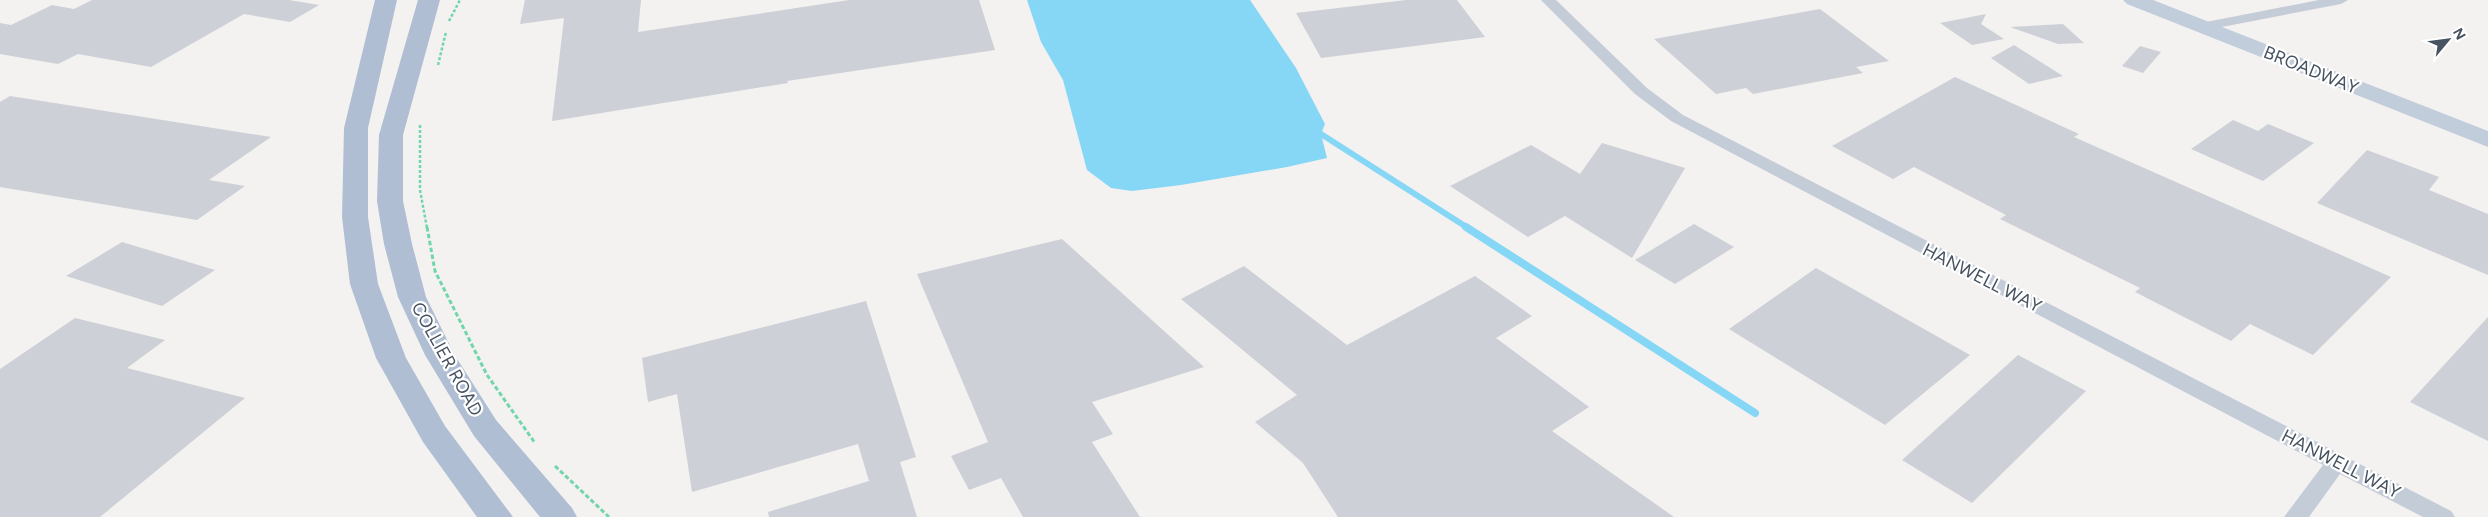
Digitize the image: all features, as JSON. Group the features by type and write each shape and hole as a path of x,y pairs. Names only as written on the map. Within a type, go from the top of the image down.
{"main road":[{"path":"386,0 356,128 355,217 364,284 391,358 434,434 496,517"},
{"name":"COLLIER ROAD","path":"430,0 391,135 390,201 398,244 412,297 440,355 485,428 560,517"}],"street":[{"name":"HANWELL WAY","path":"1548,0 1640,91 1677,118 1737,151 2443,517"},
{"name":"BROADWAY","path":"2134,0 2488,140"},
{"path":"2202,27 2341,0"},
{"path":"2296,517 2337,462"}],"path":[{"path":"434,74 446,40 446,26 460,0"},
{"path":"420,117 420,190 435,271 487,375 539,448"},
{"path":"552,463 609,517"}],"water":[{"path":"1027,0 1250,0 1296,68 1325,124 1321,134 1327,158 1287,167 1181,185 1132,191 1111,188 1087,170 1063,80 1041,42"}],"building":[{"path":"92,0 289,0 319,5 290,22 244,14 151,67 78,54 58,64 0,54 0,23 11,25 52,5 74,9"},
{"path":"525,0 641,0 638,32 849,0 979,0 995,50 787,81 788,83 552,121 564,18 520,24"},
{"path":"1406,0 1457,0 1485,37 1321,58 1296,13"},
{"path":"1820,9 1889,61 1856,67 1863,73 1753,94 1746,88 1716,94 1654,39"},
{"path":"1986,14 1981,24 2004,39 1972,45 1940,23"},
{"path":"2063,24 2084,43 2058,44 2010,27"},
{"path":"2014,45 2063,76 2029,84 1991,58"},
{"path":"2140,46 2161,52 2143,73 2122,66"},
{"path":"1955,77 2079,134 2074,137 2391,277 2313,355 2250,324 2231,341 2135,292 2140,288 2000,219 2006,215 1914,167 1893,179 1832,146"},
{"path":"10,96 271,137 209,180 245,186 197,220 0,187 0,102"},
{"path":"2233,120 2258,131 2268,124 2314,143 2263,181 2191,149"},
{"path":"1602,143 1685,168 1632,258 1565,216 1528,237 1450,186 1531,145 1580,174"},
{"path":"2367,150 2439,177 2429,190 2488,214 2488,275 2317,203"},
{"path":"1694,224 1734,247 1675,284 1635,260"},
{"path":"1062,239 1204,367 1092,402 1113,434 1092,442 1140,517 1023,517 1001,478 969,490 951,456 988,442 917,274"},
{"path":"122,242 215,270 162,306 66,276"},
{"path":"1244,266 1347,345 1475,276 1532,316 1496,338 1589,407 1552,431 1674,517 1338,517 1303,463 1255,422 1297,395 1181,299"},
{"path":"1816,268 1970,355 1885,425 1729,329"},
{"path":"866,301 916,457 900,462 917,517 769,517 768,512 869,481 858,444 692,492 677,394 648,402 642,358"},
{"path":"2488,317 2488,441 2410,402"},
{"path":"75,318 165,340 127,368 245,398 100,517 0,517 0,369"},
{"path":"2018,355 2086,391 1972,503 1902,460"}],"waterway":[{"path":"1321,134 1468,228"},
{"path":"1466,227 1755,413"}]}
